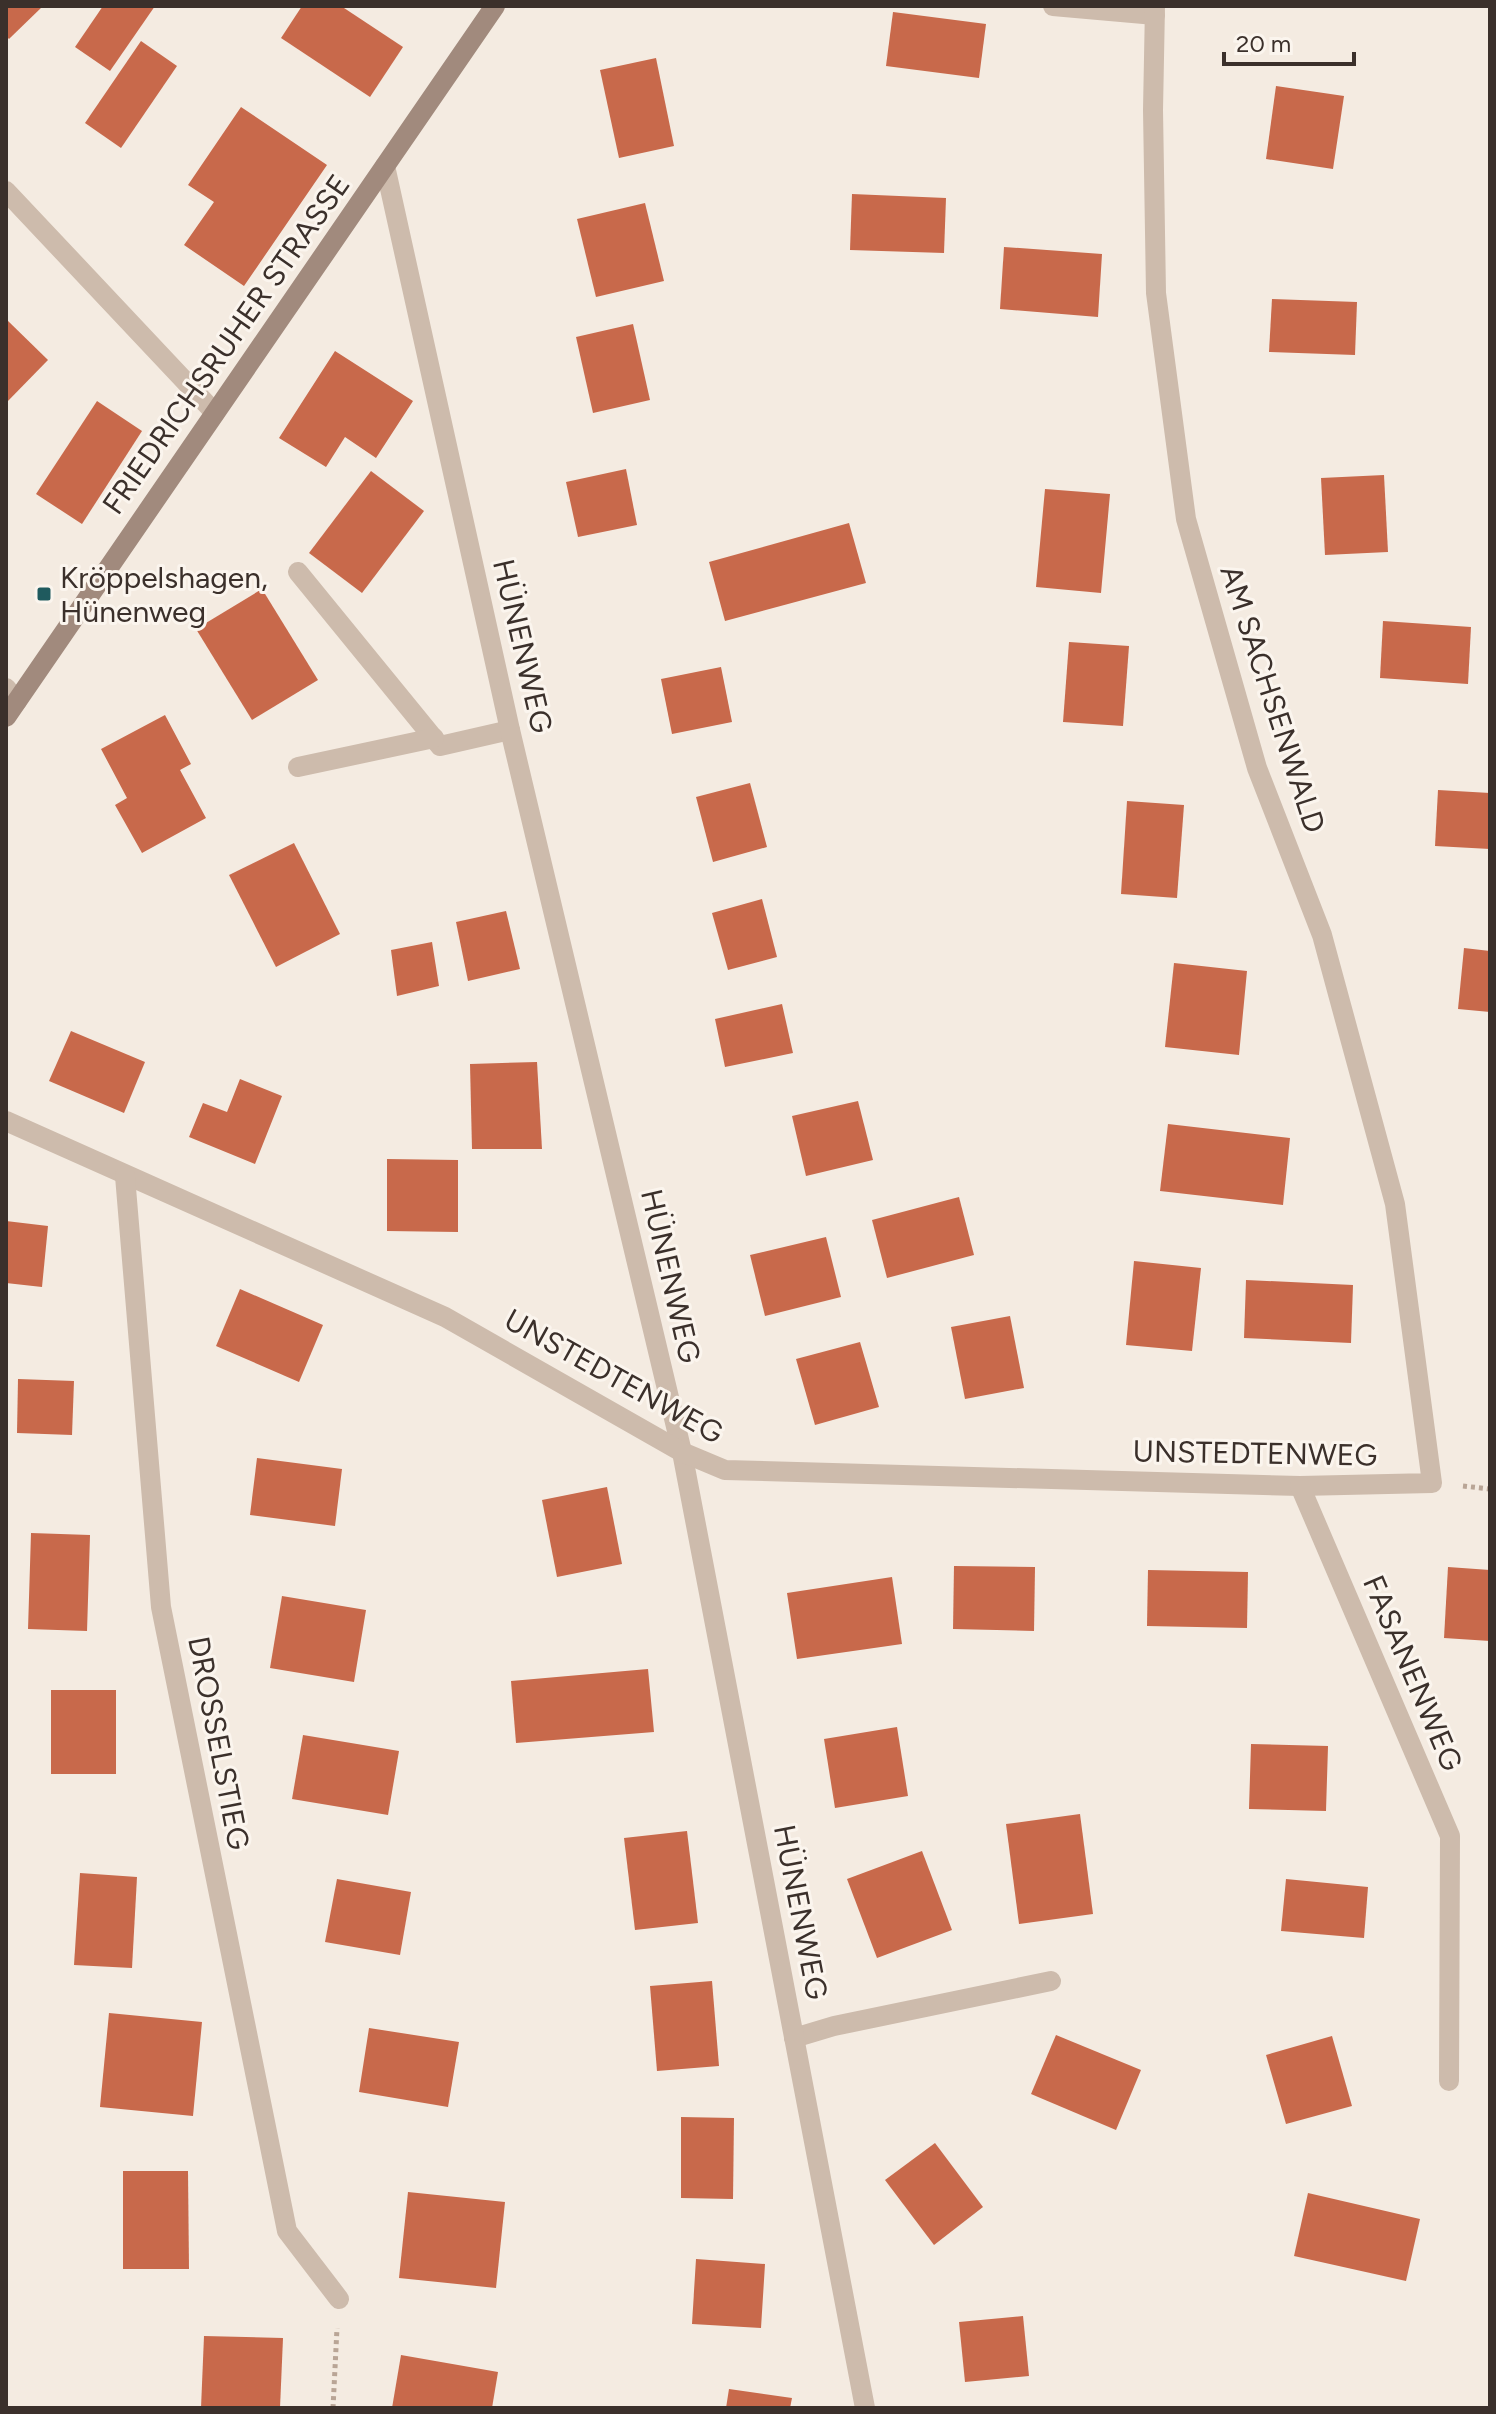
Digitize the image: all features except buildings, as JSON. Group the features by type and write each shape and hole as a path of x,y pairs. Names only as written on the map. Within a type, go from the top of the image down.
{"main road":[{"name":"FRIEDRICHSRUHER STRASSE","path":"10,702 215,413 495,6"}],"street":[{"name":"AM SACHSENWALD","path":"1053,6 1155,10 1156,293 1186,519 1257,768 1322,935 1395,1204 1432,1483"},
{"name":"HÜNENWEG","path":"385,166 510,730 682,1452 865,2408"},
{"path":"6,191 215,413"},
{"path":"298,572 440,746 510,730"},
{"path":"298,767 434,738"},
{"name":"UNSTEDTENWEG","path":"6,1121 445,1317 682,1452 725,1470 1300,1486 1432,1483"},
{"name":"DROSSELSTIEG","path":"125,1176 161,1607 287,2231 339,2299"},
{"name":"FASANENWEG","path":"1300,1486 1450,1836 1449,2081"},
{"path":"794,2038 834,2026 1051,1981"}],"path":[{"path":"333,2408 339,2299"}],"place":[{"name":"Kröppelshagen, Hünenweg","path":"44,594"}]}
